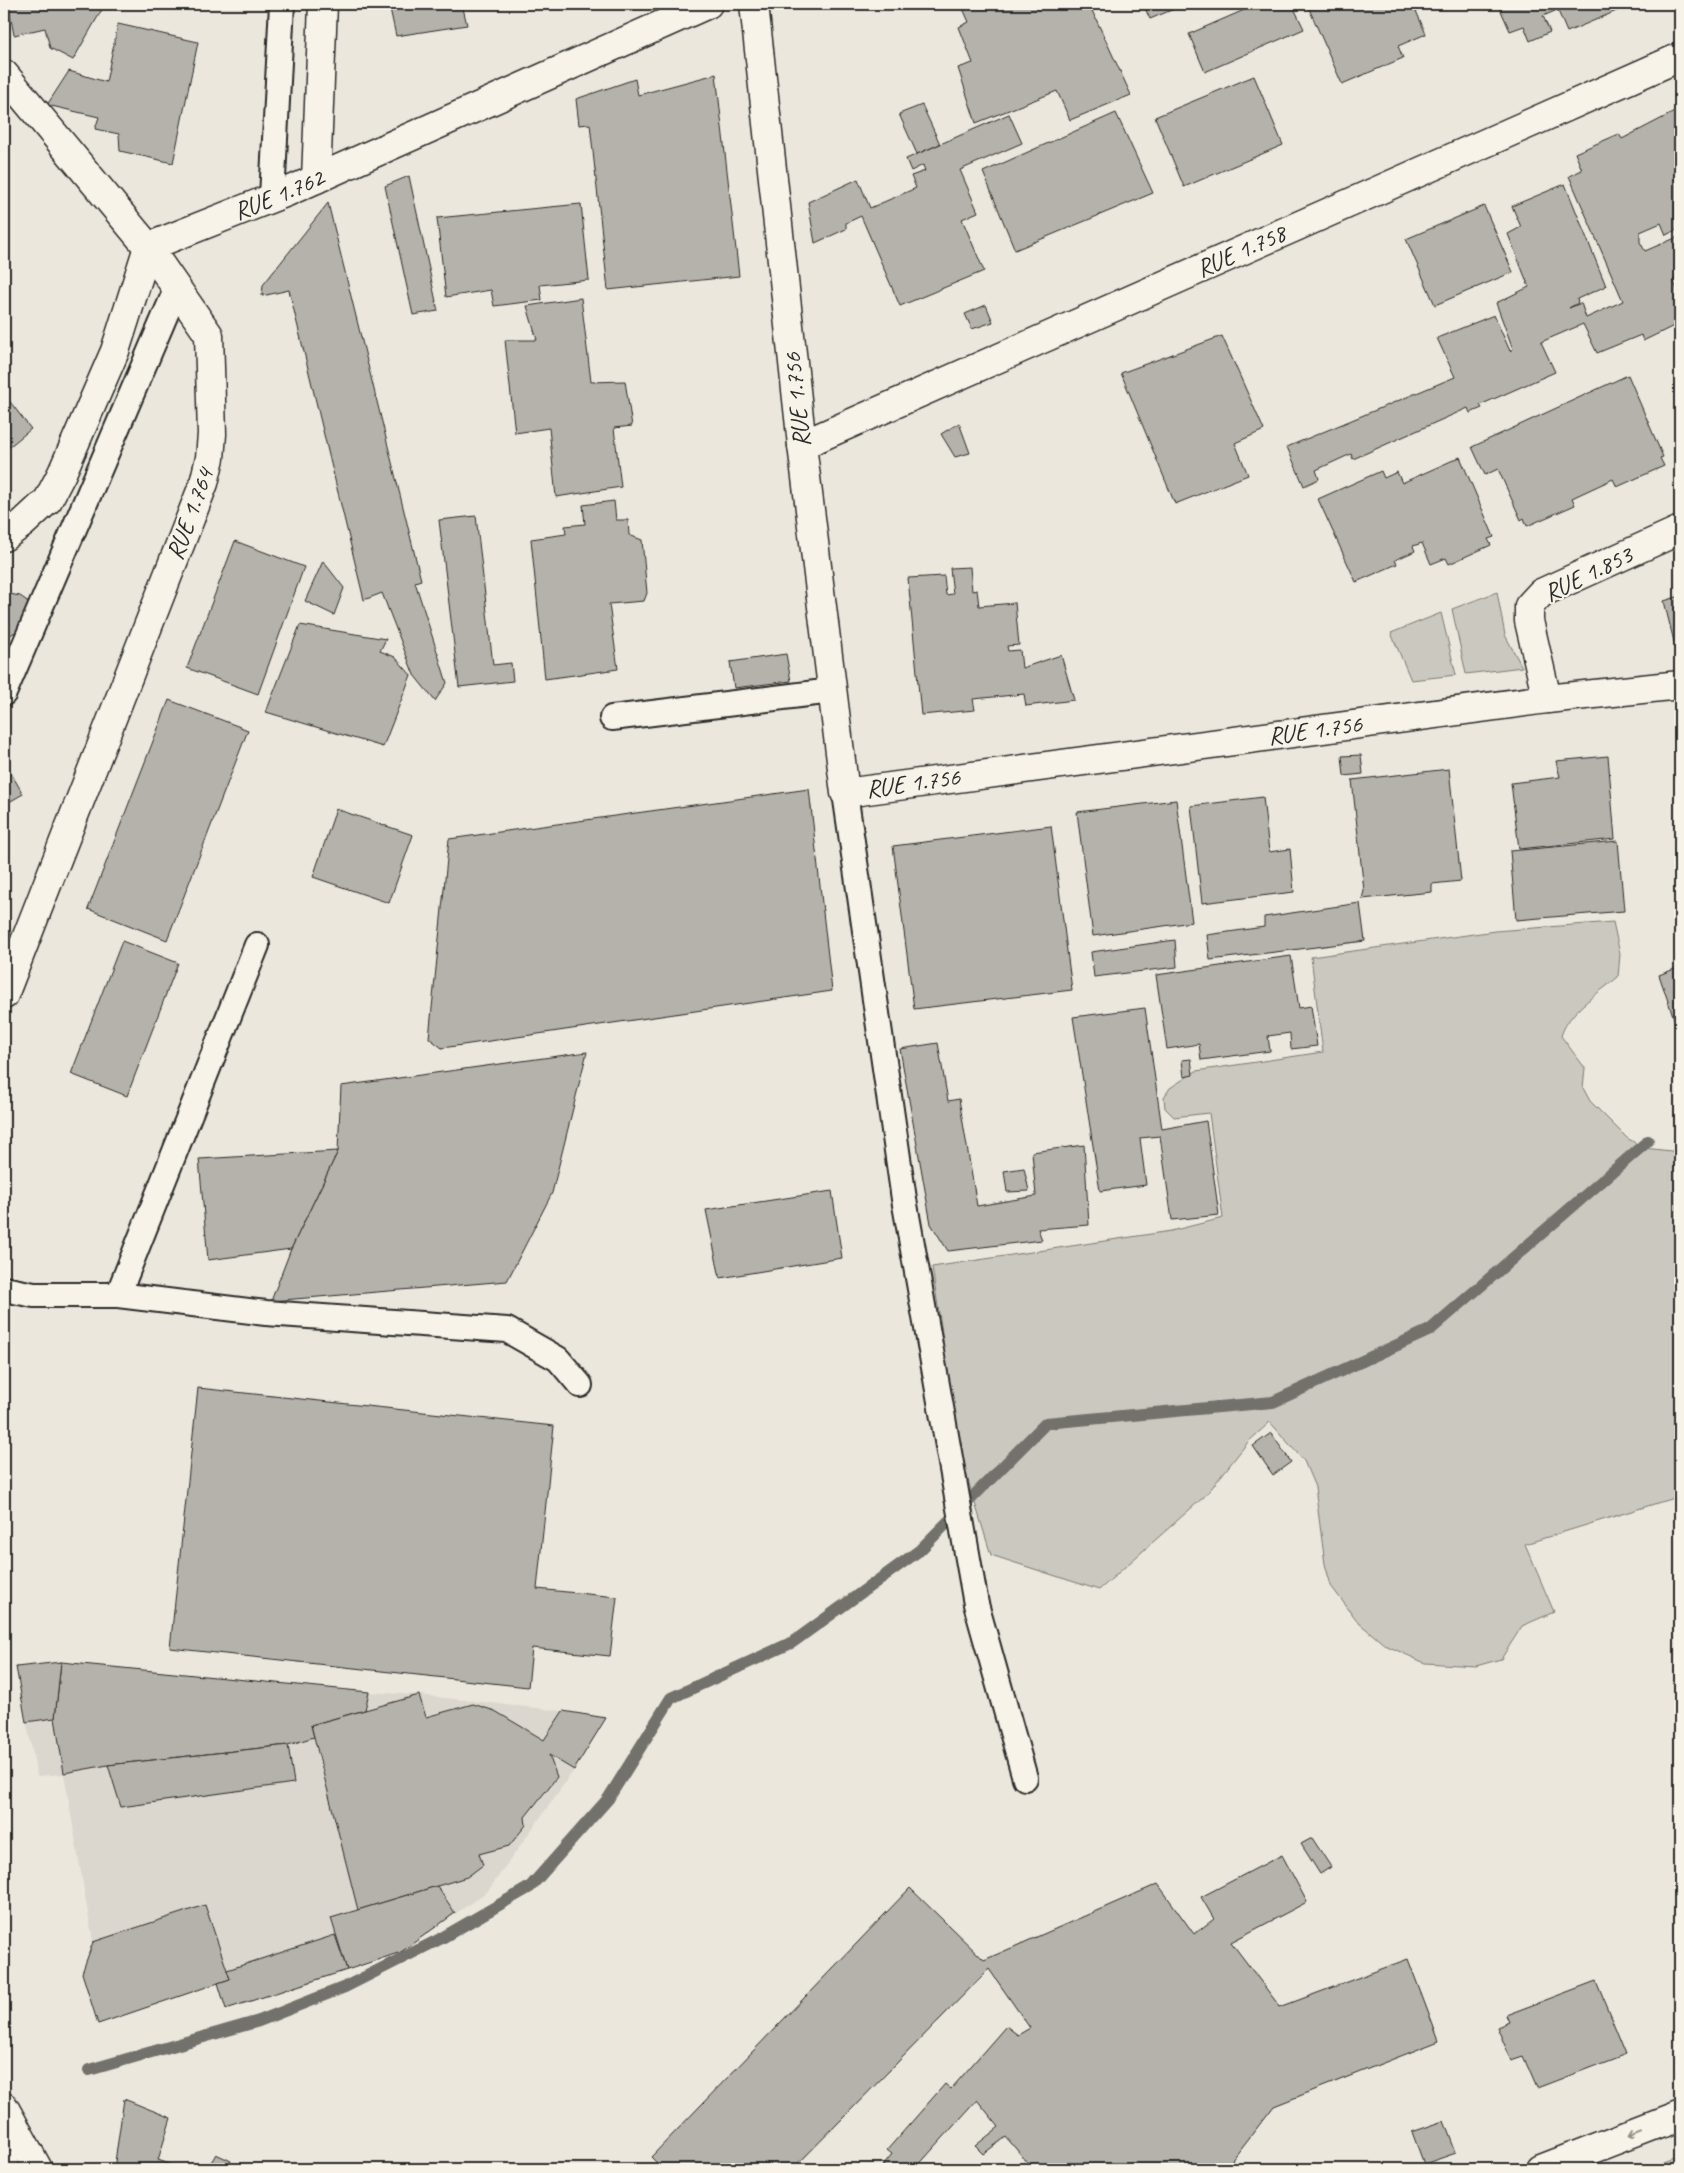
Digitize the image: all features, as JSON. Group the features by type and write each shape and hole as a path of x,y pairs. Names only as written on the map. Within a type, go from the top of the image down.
{"street":[{"path":"316,179 322,4"},
{"name":"RUE 1.762","path":"148,247 316,179 708,4"},
{"name":"RUE 1.756","path":"754,4 802,446 845,793 1547,699 1680,684"},
{"name":"RUE 1.758","path":"802,446 1680,57"},
{"name":"RUE 1.764","path":"4,74 148,247 209,335 210,458 204,483 4,994"},
{"path":"4,536 22,524 48,500 62,473 115,352 148,247"},
{"name":"RUE 1.853","path":"1547,699 1529,621 1529,606 1541,593 1680,530"},
{"path":"4,2107 38,2169"},
{"path":"1541,2169 1680,2115"},
{"path":"4,2163 4,2169"}],"lane":[{"path":"272,197 282,4"},
{"path":"4,693 176,290"},
{"path":"612,718 832,691"},
{"path":"845,793 904,1199 976,1604 1024,1778"},
{"path":"118,1295 257,945"},
{"path":"4,1289 34,1295 118,1295 266,1314 508,1330 558,1359 580,1385"}],"shaded area":[{"path":"1497,592 1505,635 1522,667 1466,674 1452,609"},
{"path":"1441,613 1456,675 1411,680 1391,633"},
{"path":"1613,922 1620,954 1618,977 1577,1010 1570,1018 1561,1036 1585,1068 1583,1088 1590,1101 1627,1138 1644,1148 1680,1152 1680,1496 1525,1544 1554,1612 1522,1626 1501,1659 1476,1666 1425,1663 1385,1645 1359,1623 1331,1586 1325,1564 1315,1487 1304,1461 1270,1422 1248,1442 1206,1495 1099,1590 991,1555 944,1402 943,1339 932,1267 1171,1231 1223,1218 1209,1113 1174,1117 1165,1108 1164,1097 1170,1088 1196,1071 1323,1052 1311,957 1495,931"},
{"path":"61,1662 369,1692 419,1695 563,1711 606,1718 574,1770 488,1891 401,1952 226,2009 218,1983 98,2024 82,1973 93,1942 64,1774 37,1776 16,1667"},
{"path":"1680,2156 1680,2169 1645,2169"}],"building":[{"path":"8,4 101,4 104,6 73,60 50,48 45,28 14,35"},
{"path":"389,4 492,4 463,8 467,25 396,36"},
{"path":"961,4 1089,4 1131,95 1070,120 1057,91 976,123 958,68 973,63 959,27 969,22"},
{"path":"1143,4 1186,4 1150,19"},
{"path":"1258,4 1292,4 1304,29 1205,72 1189,34"},
{"path":"1307,4 1413,4 1426,34 1398,46 1403,58 1342,84"},
{"path":"1498,4 1552,4 1555,11 1543,16 1550,32 1530,41 1524,26 1510,31"},
{"path":"1555,4 1633,4 1567,32"},
{"path":"118,24 198,42 173,163 120,151 119,134 95,129 99,117 47,105 69,71 106,82"},
{"path":"716,74 739,276 608,290 590,124 579,125 576,99 635,79 638,95"},
{"path":"1254,76 1283,145 1184,187 1155,117"},
{"path":"922,105 940,144 917,154 899,114"},
{"path":"1680,109 1680,228 1666,235 1661,223 1640,232 1640,242 1645,251 1680,236 1680,277 1673,280 1680,296 1680,323 1643,341 1641,335 1597,353 1583,324 1541,342 1555,372 1480,405 1482,408 1470,413 1468,408 1353,459 1351,454 1316,470 1319,479 1304,486 1287,447 1455,377 1437,338 1494,315 1510,351 1513,349 1496,303 1529,287 1508,234 1521,227 1512,206 1565,184 1606,286 1577,299 1578,303 1569,308 1581,303 1586,318 1623,301 1569,176 1582,170 1575,153 1619,134 1622,139"},
{"path":"1116,113 1153,193 1015,250 983,172"},
{"path":"1009,114 1022,143 960,170 978,212 962,219 984,271 900,306 861,216 846,223 846,229 815,243 808,202 858,179 870,208 916,188 911,176 925,171 923,165 911,171 906,159"},
{"path":"409,176 438,311 413,315 385,186"},
{"path":"328,203 421,580 415,582 447,683 435,701 414,675 382,593 364,600 289,290 262,296 263,285"},
{"path":"581,204 589,280 540,285 542,300 494,306 491,290 446,297 437,218"},
{"path":"1484,206 1513,272 1435,305 1406,239"},
{"path":"581,298 591,382 625,381 632,426 614,428 621,487 556,497 549,428 515,433 505,340 537,340 527,306"},
{"path":"986,305 993,322 972,329 965,314"},
{"path":"1222,336 1264,430 1235,443 1248,475 1175,504 1121,373"},
{"path":"1628,375 1663,457 1660,458 1664,466 1617,487 1613,479 1572,498 1575,505 1527,526 1524,518 1521,520 1498,469 1485,475 1472,447"},
{"path":"4,394 31,429 4,451"},
{"path":"959,423 970,453 955,457 941,434"},
{"path":"1460,457 1494,537 1488,539 1491,545 1449,564 1446,558 1431,564 1422,543 1413,546 1415,551 1395,560 1397,564 1356,582 1318,499 1381,471 1384,478 1397,472 1402,483"},
{"path":"614,501 616,520 628,520 629,535 642,540 647,593 644,601 609,604 618,669 545,679 531,539 566,534 565,526 585,524 583,505"},
{"path":"476,516 493,665 511,663 513,681 459,687 439,520"},
{"path":"235,541 304,567 258,694 187,668"},
{"path":"323,561 344,588 334,615 305,601"},
{"path":"970,567 972,591 977,590 979,606 1015,603 1019,645 1007,646 1008,651 1020,650 1022,668 1061,655 1074,700 1026,706 1024,694 973,699 975,710 921,715 908,578 944,576 946,595 953,594 950,568"},
{"path":"4,593 20,596 26,600 39,617 4,639"},
{"path":"1680,596 1680,649 1676,650 1664,601"},
{"path":"300,625 386,639 380,651 395,657 411,675 383,747 266,712"},
{"path":"786,654 791,681 734,688 730,662"},
{"path":"169,700 248,730 167,940 88,909"},
{"path":"1361,755 1363,774 1344,776 1342,756"},
{"path":"1608,756 1615,839 1519,849 1511,783 1560,777 1556,761"},
{"path":"8,768 23,794 4,805 4,770"},
{"path":"1449,769 1461,881 1432,884 1432,892 1362,899 1364,891 1352,780"},
{"path":"809,789 832,991 442,1048 429,1038 449,839"},
{"path":"1263,797 1269,852 1290,849 1294,892 1202,903 1191,806"},
{"path":"1176,800 1192,922 1093,936 1077,812"},
{"path":"336,809 413,835 389,903 313,877"},
{"path":"1051,826 1072,990 914,1009 893,846"},
{"path":"1618,841 1624,911 1516,920 1510,851"},
{"path":"1360,903 1365,941 1210,960 1207,935 1264,927 1264,917"},
{"path":"1175,940 1177,967 1094,977 1091,952"},
{"path":"122,941 178,963 127,1096 71,1074"},
{"path":"1291,956 1299,1008 1311,1006 1317,1046 1291,1049 1290,1033 1268,1036 1270,1051 1201,1060 1199,1044 1167,1049 1156,975"},
{"path":"1677,968 1680,979 1680,1036 1659,975"},
{"path":"1145,1008 1162,1129 1206,1121 1219,1215 1172,1220 1160,1136 1140,1138 1146,1185 1100,1191 1073,1017"},
{"path":"938,1043 948,1101 959,1099 977,1206 1036,1196 1032,1152 1084,1145 1089,1225 1038,1229 1042,1240 948,1251 931,1224 900,1049"},
{"path":"587,1052 552,1193 507,1281 271,1301 291,1249 338,1151 341,1086"},
{"path":"1191,1059 1193,1075 1184,1077 1182,1060"},
{"path":"338,1151 291,1249 208,1260 199,1159"},
{"path":"1024,1168 1029,1191 1007,1192 1004,1171"},
{"path":"832,1191 842,1258 720,1278 706,1210"},
{"path":"198,1388 554,1426 537,1589 617,1597 610,1656 532,1648 528,1687 170,1648"},
{"path":"1271,1433 1291,1462 1273,1475 1253,1446"},
{"path":"61,1662 369,1692 365,1710 311,1725 314,1737 288,1745 108,1765 64,1773 55,1718"},
{"path":"61,1662 55,1718 26,1722 16,1667"},
{"path":"419,1695 426,1717 473,1704 495,1711 544,1740 563,1711 606,1718 574,1770 549,1755 557,1777 525,1817 526,1825 509,1846 479,1854 483,1865 467,1877 358,1910 311,1725"},
{"path":"288,1745 294,1783 121,1807 108,1765"},
{"path":"1312,1838 1331,1867 1320,1874 1301,1844"},
{"path":"1282,1855 1307,1902 1231,1942 1280,2007 1408,1959 1439,2041 1274,2106 1232,2160 1240,2169 1033,2169 1006,2137 983,2154 975,2146 999,2127 977,2100 915,2169 880,2169 892,2154 887,2150 945,2084 951,2089 1006,2026 1018,2035 1030,2028 989,1969 793,2169 663,2169 651,2157 910,1888 984,1960 1158,1884 1194,1934 1214,1919 1201,1897"},
{"path":"437,1886 455,1913 401,1952 347,1970 331,1918"},
{"path":"205,1905 230,1979 98,2024 82,1973 93,1942"},
{"path":"335,1935 347,1970 226,2009 218,1983 230,1979 227,1970"},
{"path":"1596,1981 1626,2054 1537,2088 1523,2056 1511,2060 1497,2027 1509,2022 1506,2015"},
{"path":"124,2099 171,2118 158,2160 183,2169 114,2169"},
{"path":"1444,2121 1456,2153 1424,2164 1412,2132"},
{"path":"216,2154 231,2161 227,2169 207,2169"}],"waterway":[{"path":"89,2070 259,2021 345,1987 440,1939 530,1887 608,1799 671,1698 793,1642 920,1550 1046,1423 1273,1402 1430,1330 1648,1141"}]}
